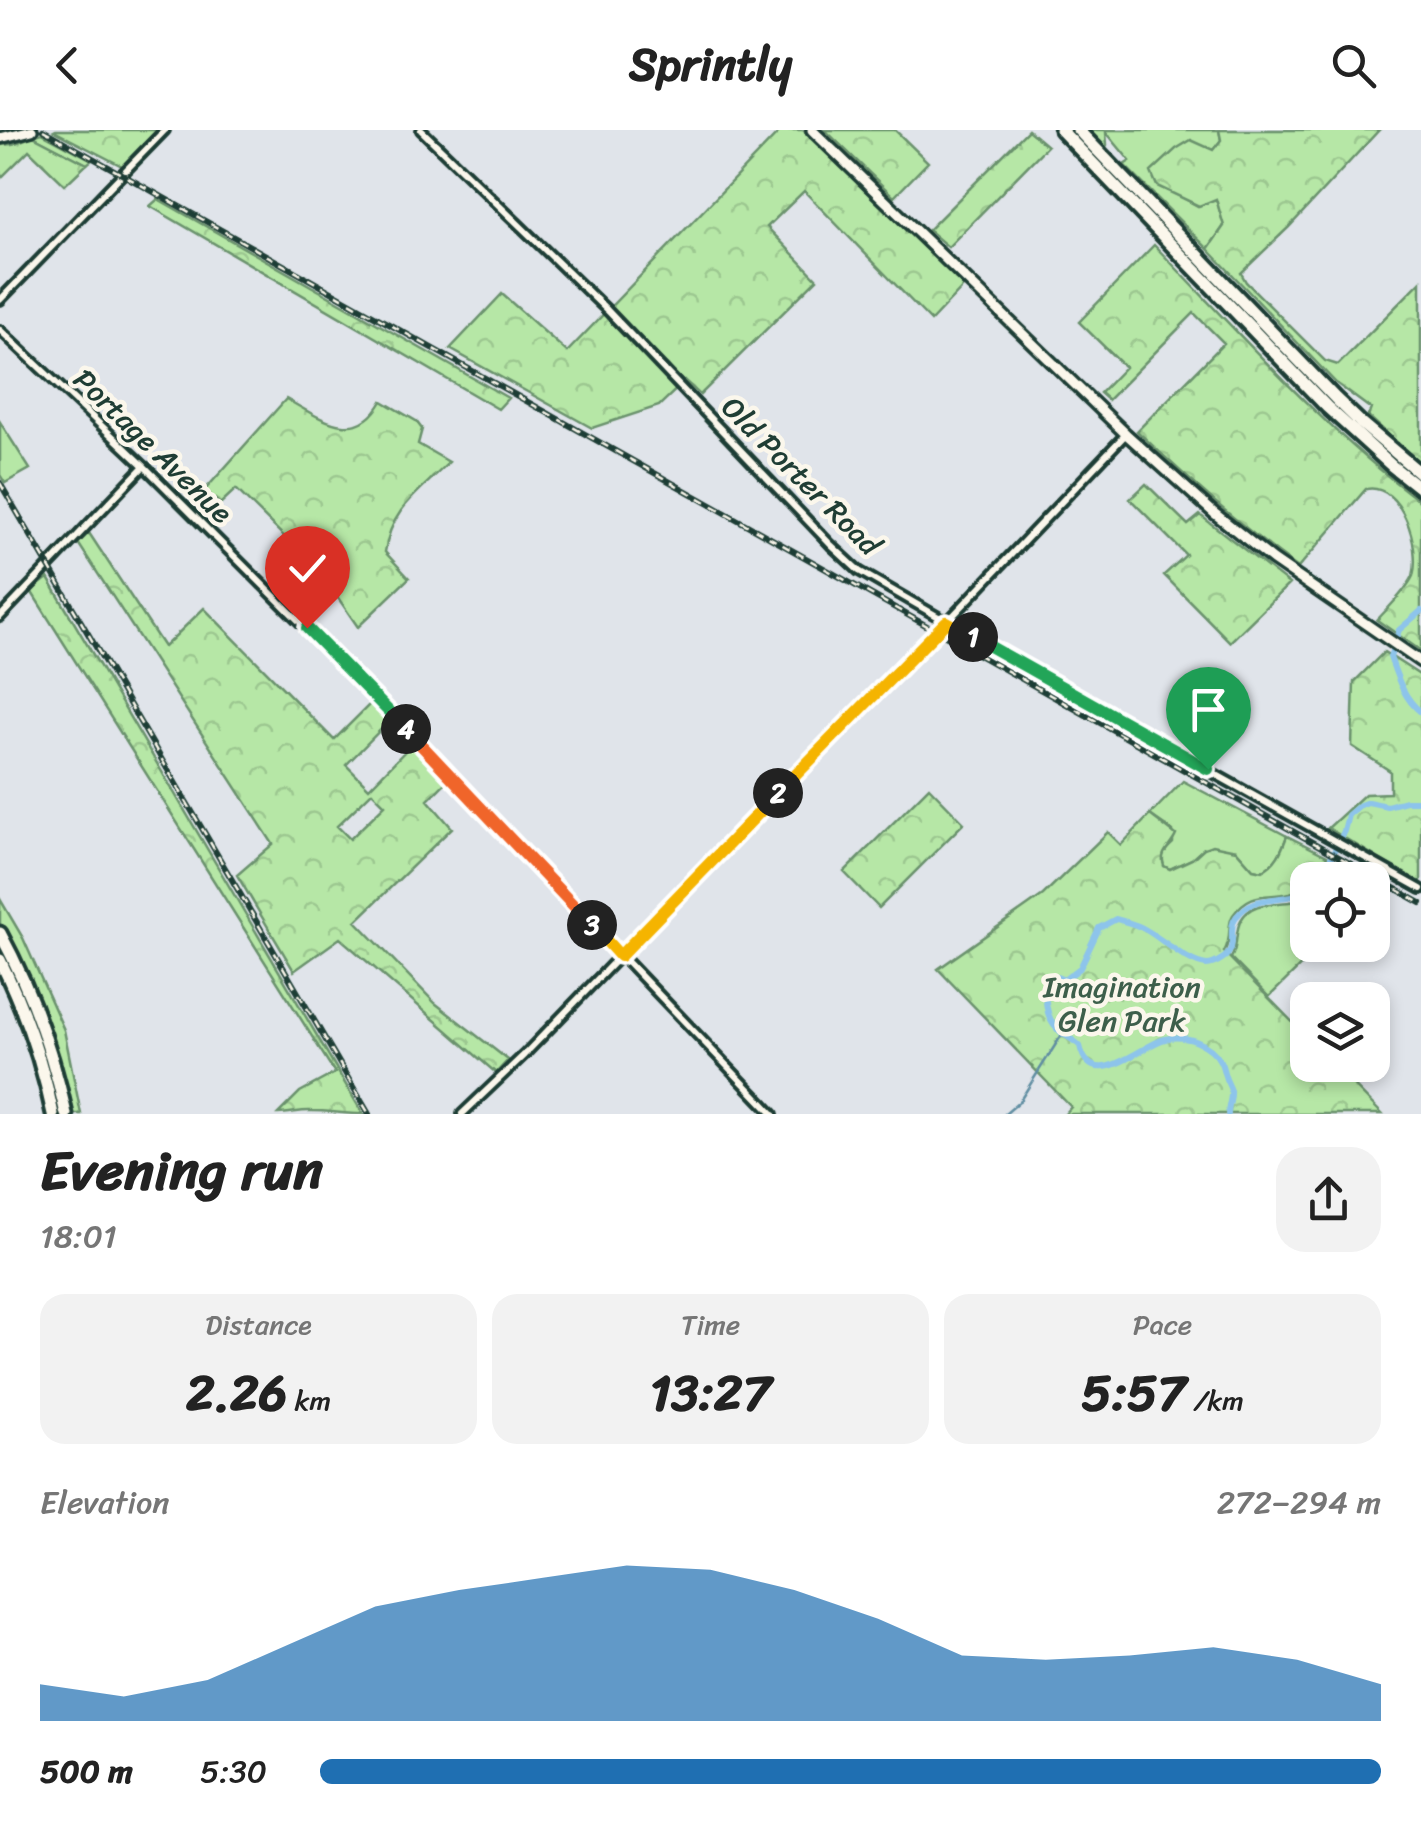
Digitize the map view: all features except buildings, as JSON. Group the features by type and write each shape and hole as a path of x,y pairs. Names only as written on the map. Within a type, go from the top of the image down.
{"highway":[{"path":"1061,130 1327,407 1421,489"},
{"path":"1078,130 1335,398 1421,474"},
{"path":"0,933 39,1018 66,1114"},
{"path":"0,960 28,1025 53,1114"}],"main road":[{"path":"812,130 1203,504 1242,536 1421,662"},
{"path":"0,138 27,131"}],"street":[{"path":"0,300 165,130"},
{"name":"Old Porter Road","path":"420,130 606,310 858,571 1421,889"},
{"name":"Portage Avenue","path":"0,330 144,466 354,676 773,1114"},
{"path":"462,1114 524,1056 1126,434"},
{"path":"0,617 144,466"}],"green space":[{"path":"56,130 160,130 124,167"},
{"path":"781,130 803,130 964,286 931,321 804,191 767,227 817,279 700,395 685,381 659,406 592,428 450,349 502,294 567,352"},
{"path":"825,130 895,130 928,162 894,197"},
{"path":"1028,130 1047,146 948,247 928,230"},
{"path":"1088,130 1219,130 1221,140 1178,195 1198,206 1216,198 1224,226 1208,249 1124,165 1130,161 1106,132 1105,148"},
{"path":"1219,130 1379,130 1241,273 1325,361 1338,365 1421,281 1421,464 1368,416 1371,409 1336,383 1208,249 1224,226 1216,199 1199,206 1157,186 1151,172 1176,149 1191,140 1213,150 1221,140"},
{"path":"42,133 92,160 87,164 33,136"},
{"path":"33,136 87,164 65,185 29,150 0,179 0,145"},
{"path":"158,199 508,398 498,409 150,206"},
{"path":"1154,245 1316,412 1421,502 1421,651 1377,620 1406,587 1415,564 1406,519 1390,496 1366,489 1298,568 1215,502 1137,431 1224,343 1194,313 1108,400 1100,393 1125,367 1079,322"},
{"path":"286,399 324,420 349,425 372,415 382,401 416,421 422,429 418,444 449,462 408,502 388,537 385,552 409,578 358,627 321,573 236,489 220,504 205,490"},
{"path":"0,422 30,469 5,483 0,475"},
{"path":"1146,484 1188,525 1200,515 1289,584 1230,642 1164,575 1186,555 1130,499"},
{"path":"89,533 164,647 204,608 334,740 373,701 391,719 346,765 369,788 413,743 447,781 428,800 452,828 356,921 435,1003 508,1060 496,1073 340,938 294,971 237,875 273,844 78,543","holes":["372,792 385,805 350,839 337,826"]},
{"path":"48,578 363,1114 278,1114 300,1092 335,1073 31,591"},
{"path":"1384,652 1421,676 1421,884 1328,828 1365,794 1390,793 1390,771 1352,746 1354,682"},
{"path":"1183,781 1287,836 1275,861 1262,871 1253,869 1236,850 1204,848 1192,859 1170,869 1164,866 1163,856 1173,843 1173,831 1150,815"},
{"path":"929,787 964,823 879,908 844,872"},
{"name":"Imagination Glen Park","path":"1150,815 1176,835 1163,857 1164,866 1170,869 1212,845 1236,850 1253,869 1262,871 1278,856 1287,836 1327,856 1323,862 1290,862 1290,893 1259,896 1240,907 1231,919 1224,952 1290,1020 1290,1082 1351,1082 1382,1114 1065,1114 1071,1107 938,969 1043,895 1108,832 1121,845"},
{"path":"0,899 23,938 64,1030 81,1114 71,1114 42,1012 0,924"},
{"path":"1290,902 1290,962 1305,962 1269,997 1231,958 1241,920 1247,912 1263,905"}],"waterway":[{"path":"1421,611 1399,630 1390,657 1398,680 1421,712"},
{"path":"1329,862 1348,815 1360,805 1421,801"},
{"path":"1228,1114 1231,1091 1221,1063 1210,1049 1196,1041 1165,1039 1105,1067 1086,1060 1080,1046 1051,1020 1046,1000 1048,980 1064,980 1080,968 1099,928 1116,919 1143,928 1200,964 1213,964 1230,950 1233,922 1244,909 1261,901 1290,896"},
{"path":"1005,1114 1019,1102 1063,1033"}],"railway":[{"path":"43,130 1421,903"},
{"path":"0,483 369,1114"}],"route":[{"path":"307,628 620,956 946,622 1208,769"}]}
